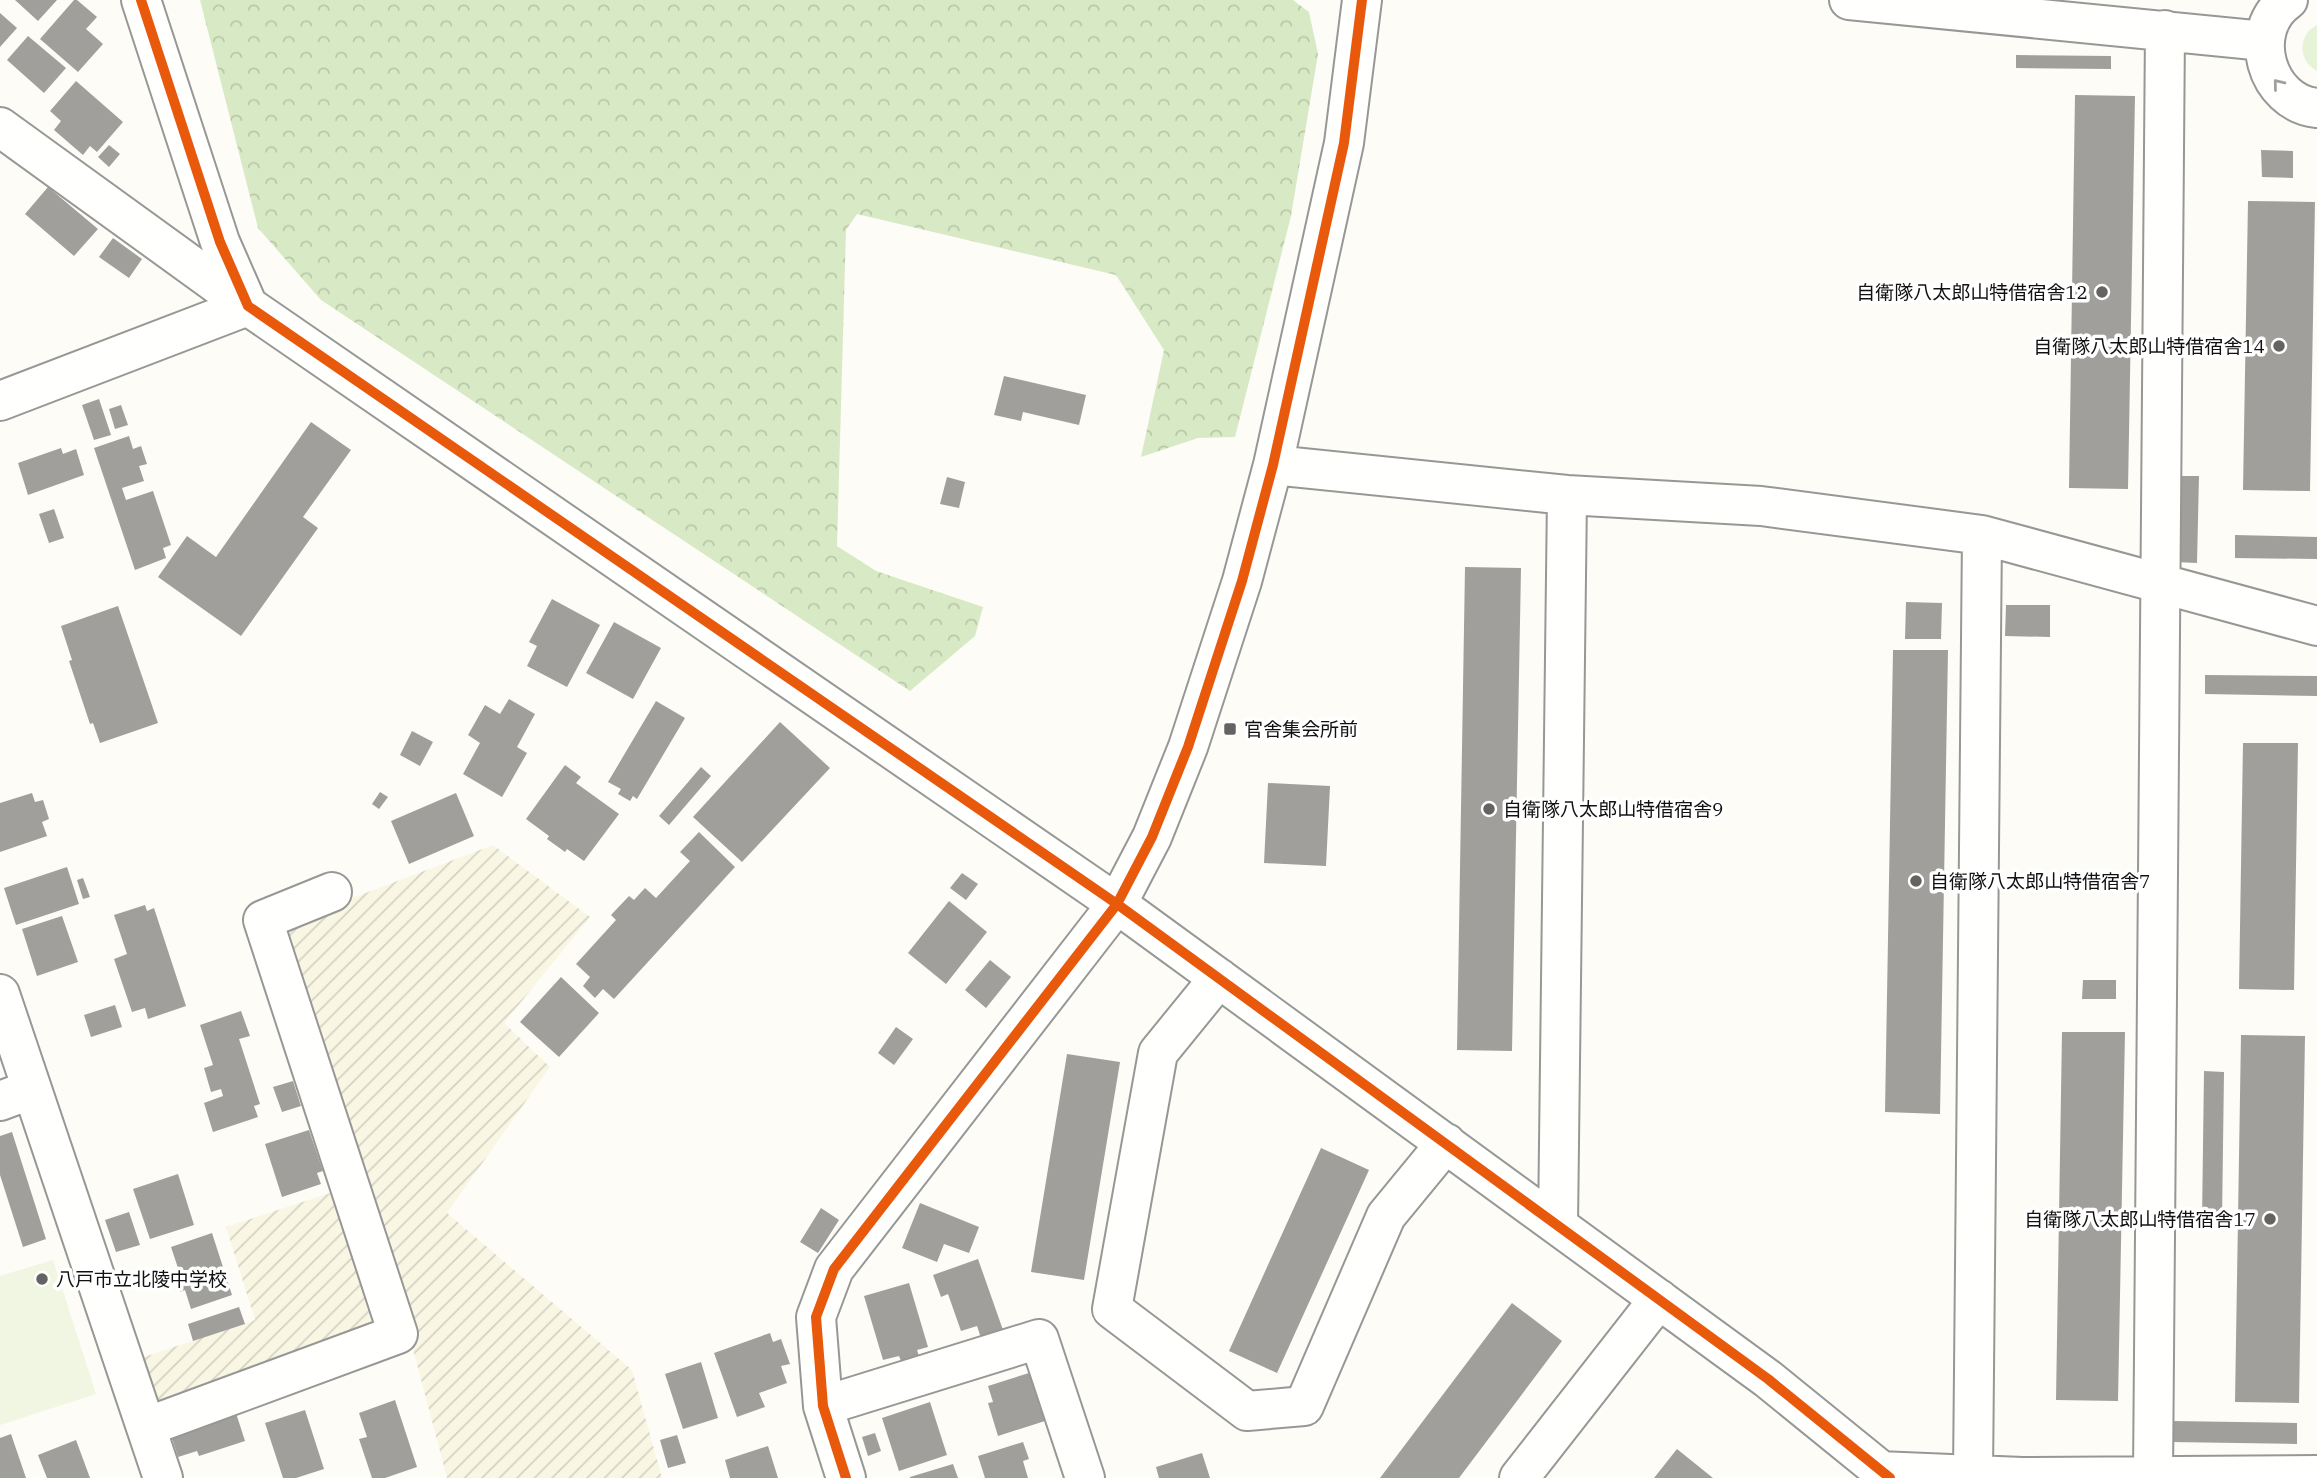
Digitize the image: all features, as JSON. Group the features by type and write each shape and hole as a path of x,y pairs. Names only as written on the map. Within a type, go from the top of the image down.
{"street":[{"path":"141,0 220,243 248,306"},
{"path":"846,1478 823,1406 816,1317 834,1269 1117,904 1152,837 1188,747 1242,581 1273,466 1344,143 1362,0"},
{"path":"1849,0 2264,41"},
{"path":"2288,0 2270,21 2264,41 2265,59 2271,76 2281,90 2295,102 2317,108"},
{"path":"2153,1476 2165,30"},
{"path":"0,127 248,306 1117,904 1768,1379 1885,1474 2022,1477 2317,1475"},
{"path":"0,401 248,306"},
{"path":"1273,466 1567,495 1761,506 1982,535 2317,626"},
{"path":"1558,1225 1567,495"},
{"path":"1973,1475 1982,535"},
{"path":"146,1427 398,1334 263,920 332,892"},
{"path":"1219,978 1158,1053 1112,1309 1247,1411 1304,1406 1386,1216 1446,1143"},
{"path":"0,994 16,1095 146,1427 163,1478"},
{"path":"1519,1478 1659,1299"},
{"path":"823,1406 1039,1339 1085,1478"}],"shaded area":[{"path":"493,845 590,917 504,1023 550,1067 447,1213 632,1370 662,1478 447,1478 404,1315 160,1406 144,1357 255,1320 226,1227 361,1183 278,926"}],"green space":[{"path":"200,0 1293,0 1309,12 1318,54 1291,216 1235,437 1198,438 1141,457 1164,350 1116,275 857,214 846,230 837,546 876,571 983,607 975,636 910,691 321,300 258,228"},
{"path":"2317,25 2317,71 2306,61 2302,48 2306,35"},
{"path":"53,1260 96,1394 0,1425 0,1276"}],"building":[{"path":"15,0 57,0 38,21"},
{"path":"74,0 97,17 86,29 103,44 78,72 40,39"},
{"path":"0,13 17,28 0,47"},
{"path":"28,36 66,68 44,93 7,60"},
{"path":"2016,55 2111,56 2111,69 2016,68"},
{"path":"76,81 123,122 97,152 90,146 83,155 54,130 61,121 50,111"},
{"name":"自衛隊八太郎山特借宿舎12","path":"2075,95 2135,96 2128,489 2069,488"},
{"path":"109,145 120,154 109,167 98,157"},
{"path":"2261,150 2293,151 2293,178 2262,177"},
{"path":"48,187 98,229 74,256 25,214"},
{"name":"自衛隊八太郎山特借宿舎14","path":"2248,201 2315,202 2310,491 2243,490"},
{"path":"113,238 142,259 129,278 99,257"},
{"path":"1004,376 1086,395 1079,425 1023,412 1021,421 994,415"},
{"path":"99,399 111,435 94,440 82,405"},
{"path":"121,405 128,425 115,429 109,409"},
{"path":"311,422 351,450 303,517 318,528 241,636 158,577 187,536 216,557"},
{"path":"129,436 133,449 141,446 147,464 139,466 144,481 122,488 126,500 153,491 171,545 163,548 166,558 135,570 94,448"},
{"path":"61,448 63,454 76,449 84,475 28,495 18,463"},
{"path":"2177,476 2199,476 2197,563 2175,562"},
{"path":"947,477 965,482 959,508 940,504"},
{"path":"54,509 64,538 49,543 39,514"},
{"path":"2235,535 2317,537 2317,559 2235,558"},
{"name":"自衛隊八太郎山特借宿舎9","path":"1465,567 1521,568 1512,1051 1457,1050"},
{"path":"552,599 600,625 567,687 527,666 537,646 529,642"},
{"path":"1906,602 1942,603 1941,639 1905,639"},
{"path":"2006,605 2050,605 2050,637 2005,636"},
{"path":"118,606 158,723 100,743 93,723 90,724 69,661 72,660 61,626"},
{"path":"614,622 661,648 633,699 586,673"},
{"name":"自衛隊八太郎山特借宿舎7","path":"1893,650 1948,650 1940,1114 1885,1112"},
{"path":"2205,675 2317,676 2317,696 2205,694"},
{"path":"509,699 535,714 517,747 527,753 502,797 463,774 480,743 468,735 485,705 500,714"},
{"path":"656,701 685,718 637,799 633,796 630,801 618,794 621,789 608,782"},
{"path":"780,722 830,768 742,862 693,817"},
{"path":"412,731 433,742 420,766 400,755"},
{"path":"2243,743 2298,743 2294,990 2239,989"},
{"path":"565,765 581,777 576,783 619,814 584,861 547,839 549,836 526,819"},
{"path":"701,767 711,776 669,825 659,816"},
{"path":"1268,783 1330,786 1326,866 1264,863"},
{"path":"380,792 388,797 379,809 372,804"},
{"path":"32,793 35,802 43,800 49,819 42,822 47,836 0,852 0,803"},
{"path":"456,793 474,836 409,864 391,821"},
{"path":"699,832 735,867 614,999 603,989 595,998 583,986 590,977 576,964 616,920 611,915 629,896 634,900 645,888 656,898 690,861 680,852"},
{"path":"67,867 79,904 16,925 4,888"},
{"path":"962,873 978,884 966,900 950,888"},
{"path":"83,878 90,897 83,899 77,880"},
{"path":"949,901 987,932 946,984 908,953"},
{"path":"145,905 147,911 154,908 186,1006 148,1019 145,1008 132,1012 114,959 127,954 114,915"},
{"path":"62,916 78,962 37,976 22,929"},
{"path":"990,960 1011,977 986,1008 965,990"},
{"path":"561,977 599,1013 559,1057 520,1022"},
{"path":"2083,980 2116,980 2116,999 2082,999"},
{"path":"115,1005 122,1027 91,1037 84,1015"},
{"path":"241,1011 250,1036 239,1039 260,1104 254,1106 258,1117 213,1132 204,1103 223,1096 221,1089 211,1092 204,1068 213,1065 200,1025"},
{"path":"896,1027 913,1039 894,1065 878,1053"},
{"path":"2062,1032 2125,1032 2118,1401 2056,1400"},
{"name":"自衛隊八太郎山特借宿舎17","path":"2241,1035 2305,1036 2299,1403 2235,1402"},
{"path":"1067,1054 1120,1062 1084,1280 1031,1272"},
{"path":"2204,1071 2224,1072 2222,1221 2202,1221"},
{"path":"293,1081 301,1106 282,1112 273,1087"},
{"path":"309,1130 323,1171 317,1173 321,1184 282,1197 265,1144"},
{"path":"12,1132 46,1239 23,1247 0,1175 0,1136"},
{"path":"1321,1148 1369,1170 1277,1373 1229,1351"},
{"path":"178,1174 194,1225 150,1239 133,1189"},
{"path":"920,1203 979,1227 969,1253 944,1244 937,1262 902,1248"},
{"path":"821,1208 839,1220 818,1253 800,1242"},
{"path":"129,1212 140,1245 116,1252 105,1220"},
{"path":"212,1233 232,1295 191,1309 185,1290 180,1292 173,1273 179,1271 171,1247"},
{"path":"978,1259 1003,1330 981,1338 977,1326 961,1331 948,1294 941,1297 933,1275"},
{"path":"909,1283 928,1347 917,1350 919,1356 901,1361 899,1356 883,1360 864,1296"},
{"path":"1512,1303 1562,1341 1459,1478 1380,1478"},
{"path":"239,1307 245,1324 193,1341 188,1324"},
{"path":"770,1333 773,1342 781,1339 790,1364 781,1366 787,1383 759,1393 765,1407 737,1417 714,1353"},
{"path":"701,1362 718,1418 683,1429 665,1374"},
{"path":"1029,1373 1045,1421 998,1436 988,1403 993,1402 988,1386"},
{"path":"395,1400 417,1467 385,1478 372,1478 359,1439 367,1437 359,1413"},
{"path":"930,1402 947,1455 899,1471 882,1418"},
{"path":"235,1410 245,1441 199,1456 197,1451 178,1457 170,1432"},
{"path":"305,1410 324,1469 296,1478 283,1478 265,1423"},
{"path":"2171,1421 2297,1423 2297,1444 2171,1442"},
{"path":"875,1433 881,1451 868,1456 862,1437"},
{"path":"11,1434 26,1478 0,1478 0,1438"},
{"path":"677,1435 686,1463 668,1468 660,1440"},
{"path":"76,1440 90,1478 47,1478 38,1455"},
{"path":"1023,1442 1029,1459 1023,1461 1028,1478 985,1478 978,1456"},
{"path":"768,1446 778,1478 730,1478 725,1460"},
{"path":"1677,1449 1713,1478 1654,1478"},
{"path":"1202,1453 1210,1478 1159,1478 1156,1467"},
{"path":"953,1464 958,1478 910,1478 910,1477"}],"cycle path":[{"path":"141,0 220,242 248,306 1117,904 834,1269 816,1317 823,1406 846,1478"},
{"path":"1362,0 1344,143 1273,465 1242,581 1188,747 1152,837 1117,904 1768,1379 1890,1478"}],"place":[{"name":"自衛隊八太郎山特借宿舎12","path":"2102,292"},
{"name":"自衛隊八太郎山特借宿舎14","path":"2279,346"},
{"name":"官舎集会所前","path":"1230,729"},
{"name":"自衛隊八太郎山特借宿舎9","path":"1489,809"},
{"name":"自衛隊八太郎山特借宿舎7","path":"1916,881"},
{"name":"自衛隊八太郎山特借宿舎17","path":"2270,1219"},
{"name":"八戸市立北陵中学校","path":"42,1279"}]}
